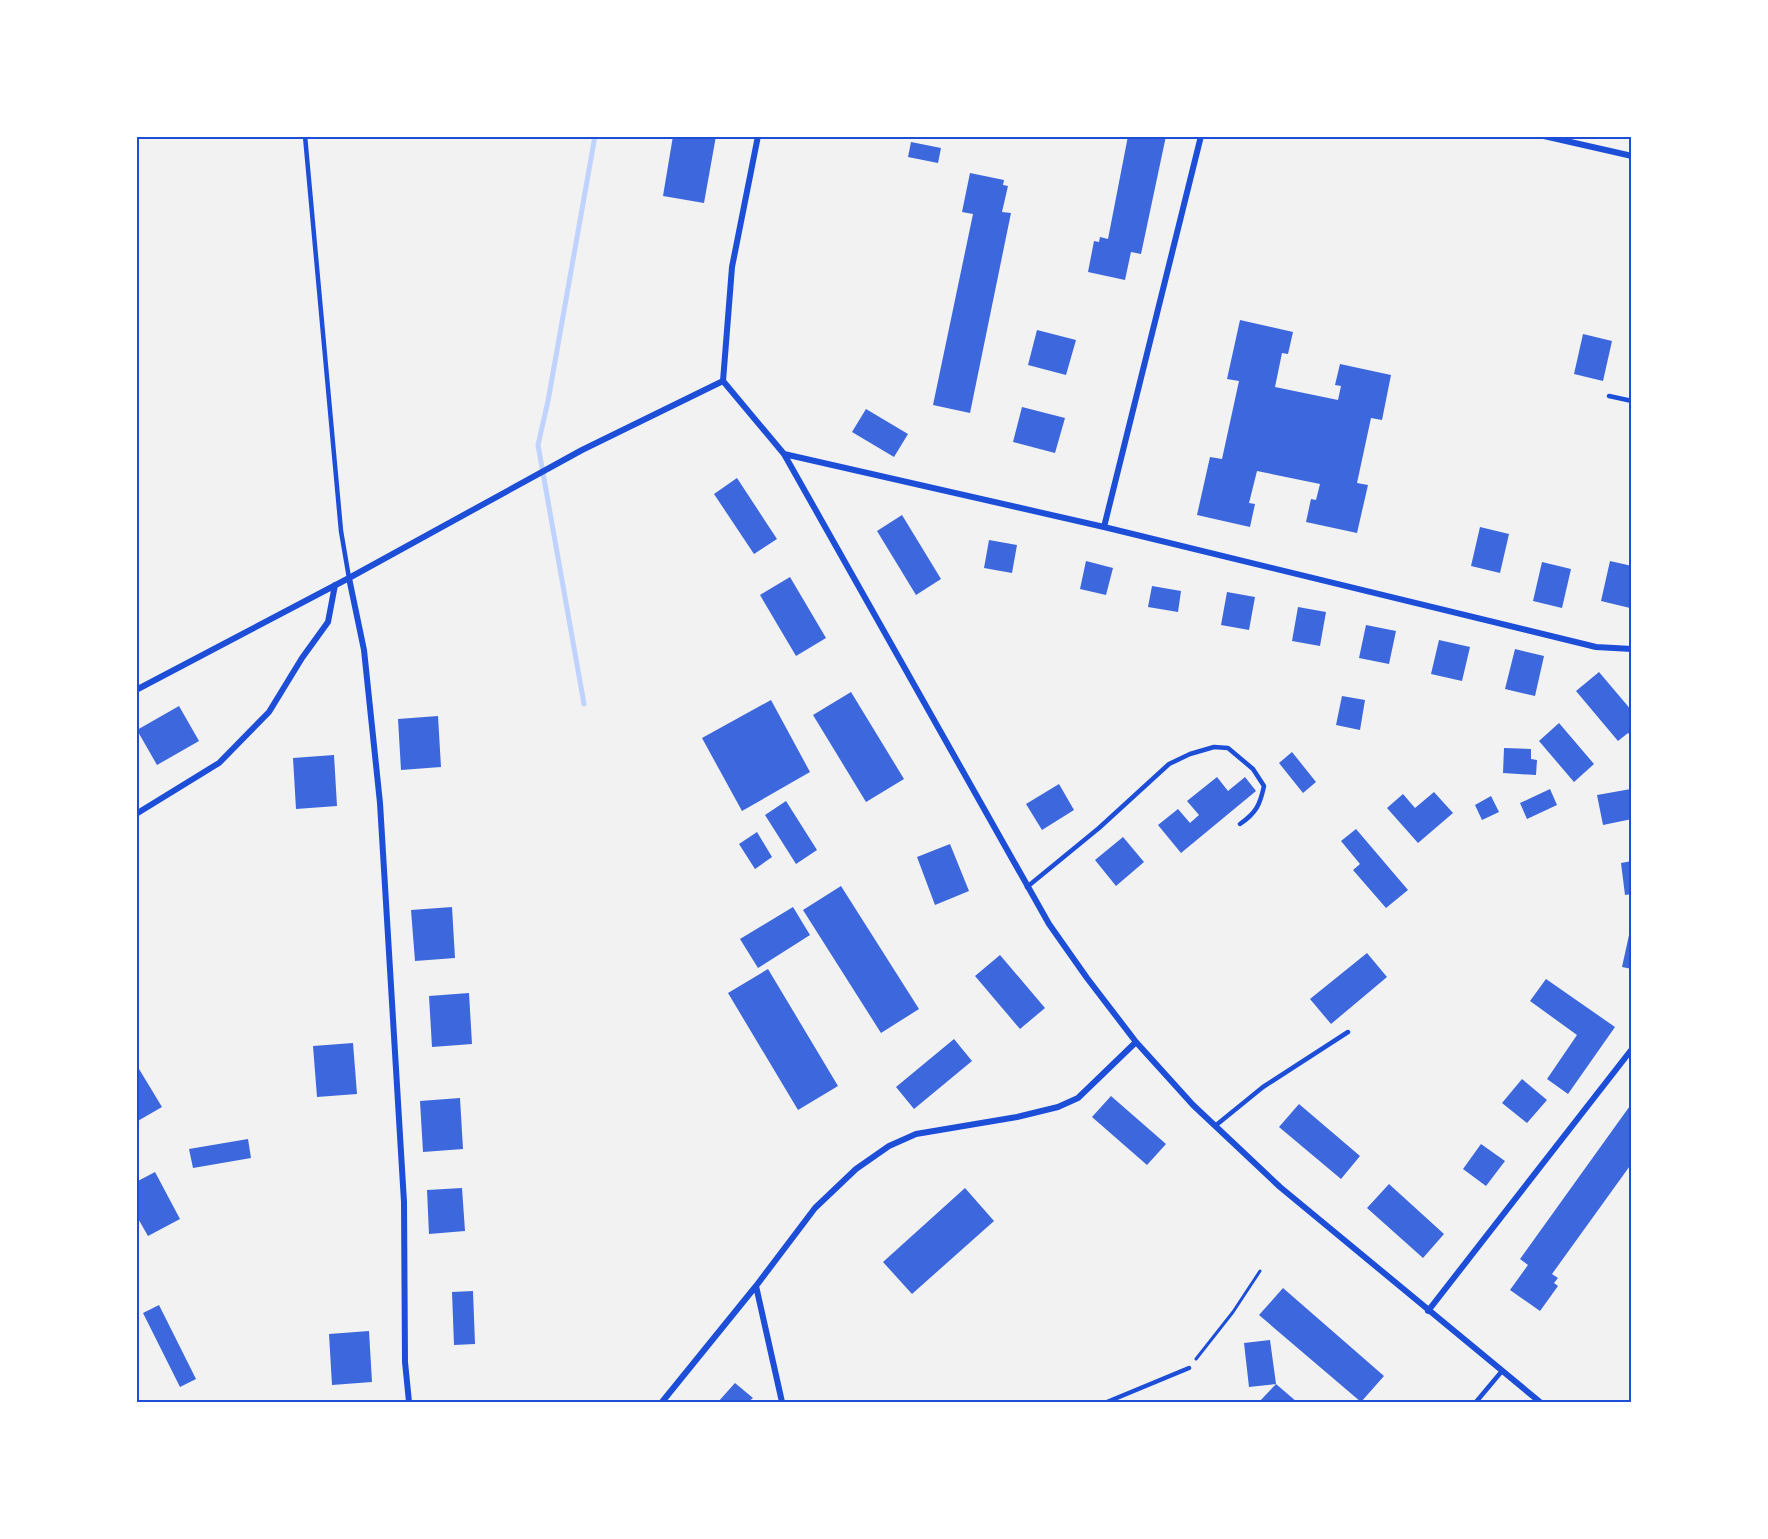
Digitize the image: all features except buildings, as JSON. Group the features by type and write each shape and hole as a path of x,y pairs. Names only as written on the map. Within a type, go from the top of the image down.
{"street":[{"path":"758,136 732,267 723,381 784,454 1049,924 1136,1042 1193,1105 1280,1187 1540,1402"},
{"path":"1104,527 1201,136"},
{"path":"1544,136 1632,156"},
{"path":"136,690 349,578 582,450 723,381"},
{"path":"784,454 1104,527 1596,647 1632,649"},
{"path":"349,578 364,650 380,803 404,1203 405,1362 409,1402"},
{"path":"136,814 219,763 269,712 302,658 328,622 335,585"},
{"path":"662,1402 756,1286 815,1208 856,1169 889,1146 916,1134 1017,1117 1078,1098 1136,1042"},
{"path":"1428,1311 1632,1049"},
{"path":"756,1286 782,1402"}],"lane":[{"path":"305,136 341,531 349,578"},
{"path":"1609,396 1632,401"},
{"path":"1027,887 1100,828 1169,764 1190,754 1214,747 1228,748 1253,769 1264,786 1261,799 1253,815 1240,824"},
{"path":"1215,1126 1263,1087 1348,1032"},
{"path":"1107,1402 1189,1368"},
{"path":"1476,1402 1502,1371"}],"path":[{"path":"1189,1368 1233,1312 1260,1271"}],"waterway":[{"path":"584,704 538,445 548,401 595,136"}]}
